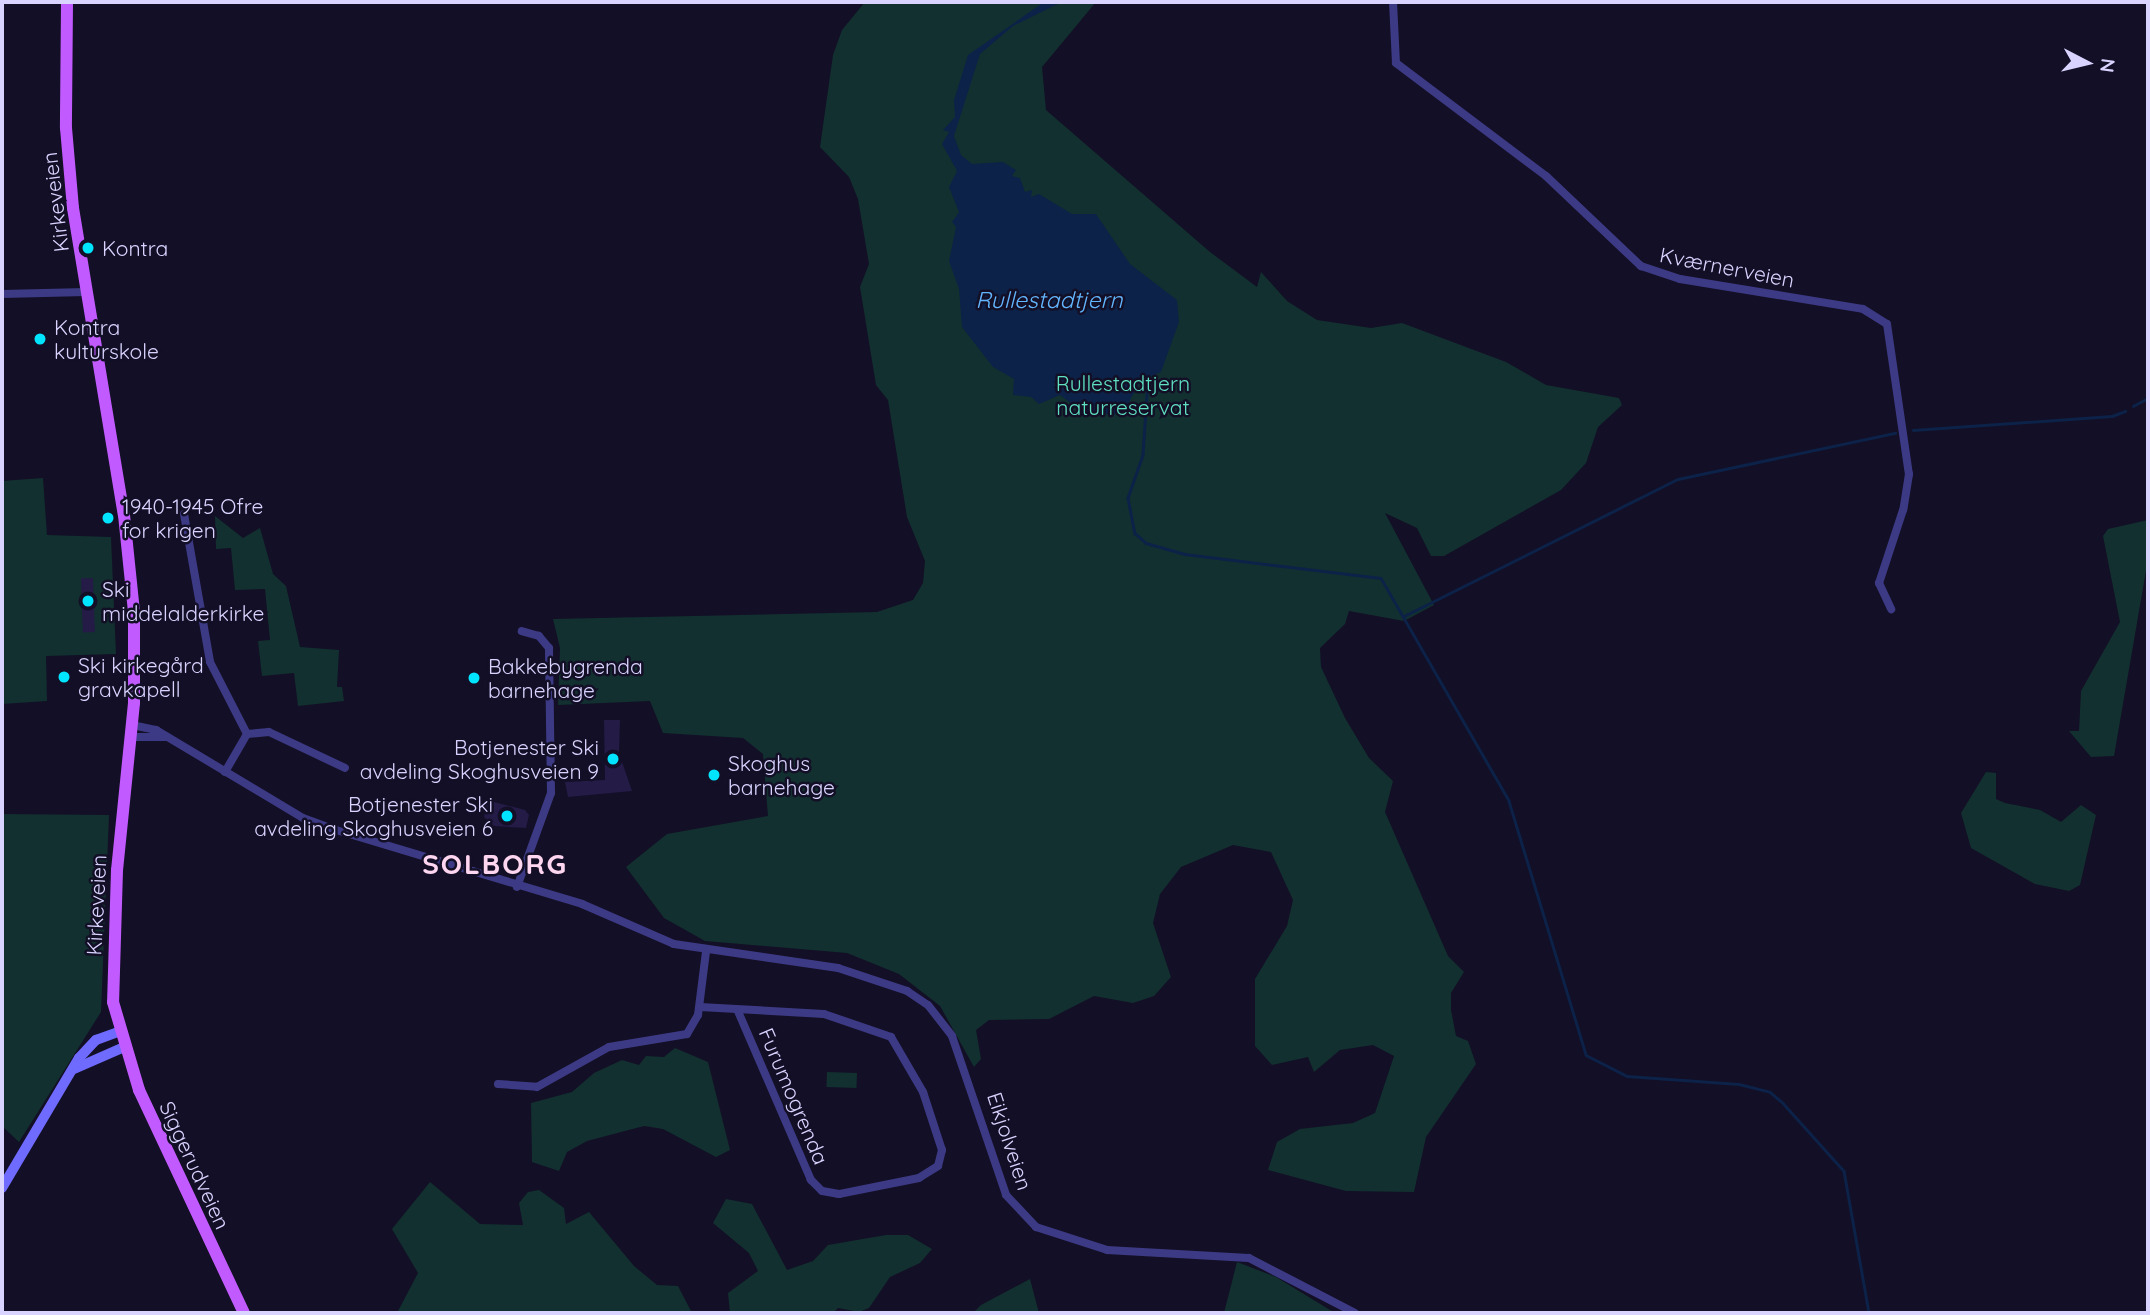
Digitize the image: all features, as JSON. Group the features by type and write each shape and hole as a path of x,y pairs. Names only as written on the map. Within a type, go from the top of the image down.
{"main road":[{"name":"Kirkeveien","path":"67,2 68,153 86,292 129,552 132,732 112,969 118,1032"},
{"name":"Siggerudveien","path":"118,1032 122,1048 244,1313"},
{"path":"2,1188 72,1070 90,1045 118,1032"},
{"path":"72,1070 122,1048"}],"street":[{"name":"Kværnerveien","path":"1393,2 1396,63 1546,176 1641,266 1680,279 1863,309 1887,324 1909,474 1903,510 1879,583 1879,593 1891,609"},
{"path":"2,294 86,292"},
{"path":"184,514 210,662 247,734"},
{"path":"517,887 551,793 549,648 539,636 522,631"},
{"name":"Eikjolveien","path":"132,732 167,737 303,818 517,887 582,904 644,934 706,952 838,968 928,1005 960,1052 1006,1195 1035,1227 1107,1250 1249,1258 1355,1313"},
{"path":"247,734 269,732 345,768"},
{"path":"225,772 247,734"},
{"path":"498,1084 537,1087 609,1047 683,1036 696,1023 706,952"},
{"name":"Furumogrenda","path":"700,1007 824,1014 896,1040 938,1135 938,1166 919,1178 839,1194 822,1191 811,1180 738,1011"}],"green space":[{"name":"Rullestadtjern naturreservat","path":"865,2 1096,2 1042,67 1046,110 1210,252 1257,287 1261,272 1287,301 1317,320 1371,328 1402,323 1506,362 1546,385 1619,398 1622,405 1598,427 1586,463 1561,490 1444,556 1431,556 1417,528 1385,513 1434,605 1404,621 1349,611 1345,624 1320,648 1321,667 1345,718 1369,758 1393,781 1385,812 1448,956 1464,972 1451,993 1451,1010 1456,1036 1468,1041 1476,1064 1426,1137 1414,1192 1346,1191 1268,1170 1277,1142 1300,1129 1353,1123 1375,1113 1394,1056 1373,1045 1340,1050 1314,1072 1308,1057 1272,1065 1255,1046 1255,979 1287,926 1293,900 1271,852 1233,845 1181,867 1160,894 1153,923 1171,977 1154,996 1133,1003 1094,996 1049,1019 989,1020 976,1030 981,1059 974,1067 940,1006 899,974 847,953 705,941 664,918 626,867 667,834 768,816 763,754 743,738 663,733 650,701 558,705 560,648 553,619 877,612 913,600 923,583 925,561 907,517 888,400 876,385 860,287 869,264 858,199 849,177 820,147 833,55 842,30"},
{"path":"43,478 47,535 111,537 116,654 46,656 47,701 2,704 2,481"},
{"path":"215,516 243,538 260,528 273,574 286,586 300,647 339,650 337,687 342,687 344,701 298,706 294,673 262,676 258,641 270,640 265,589 235,590 231,548 216,549"},
{"path":"2148,520 2148,559 2114,756 2091,757 2069,731 2079,731 2081,691 2120,622 2103,536 2108,529"},
{"path":"1986,772 1996,773 1996,799 2005,803 2040,810 2061,822 2081,805 2096,815 2080,885 2069,891 2035,884 1971,848 1961,813"},
{"path":"2,814 109,815 101,1012 19,1142 2,1126"},
{"path":"675,1048 708,1062 730,1150 716,1157 663,1129 644,1126 587,1141 567,1152 559,1171 532,1162 531,1103 572,1092 594,1073 622,1060 639,1065 646,1056 664,1057"},
{"path":"827,1072 857,1073 856,1088 826,1087"},
{"path":"430,1182 480,1224 523,1225 519,1203 528,1192 539,1190 564,1208 566,1224 589,1212 634,1266 657,1285 678,1286 692,1313 397,1313 418,1273 392,1229"},
{"path":"726,1199 752,1204 787,1270 813,1261 828,1245 886,1235 908,1235 932,1249 920,1263 890,1277 869,1308 859,1312 838,1308 833,1313 730,1313 728,1293 758,1271 749,1253 713,1223"},
{"path":"1237,1262 1276,1277 1335,1313 1224,1313"},
{"path":"1030,1279 1039,1313 973,1313 981,1305"}],"water":[{"name":"Rullestadtjern","path":"1044,2 1062,2 1013,26 980,54 954,136 961,155 972,164 1003,162 1016,170 1012,176 1020,178 1025,192 1032,190 1031,197 1039,194 1072,214 1096,214 1130,264 1177,300 1179,322 1161,372 1140,381 1127,406 1114,415 1080,410 1060,395 1039,404 1031,397 1013,395 1014,379 993,367 962,327 959,289 949,261 956,227 952,222 959,212 949,187 957,171 942,144 949,132 943,130 955,117 954,100 968,55"}],"building":[{"name":"Ski middelalderkirke","path":"81,578 93,578 95,632 83,632"},
{"name":"Botjenester Ski avdeling Skoghusveien 9","path":"604,720 620,720 619,753 632,791 568,797 565,782 605,780"},
{"name":"Botjenester Ski avdeling Skoghusveien 6","path":"494,802 525,810 529,815 526,828 494,826 484,817 487,804"}],"waterway":[{"path":"1148,381 1143,455 1128,498 1135,533 1146,543 1185,554 1381,578 1509,801 1586,1055 1627,1076 1739,1084 1770,1092 1783,1103 1844,1171 1869,1313"},
{"path":"2133,406 2148,398"},
{"path":"1913,430 2112,416 2125,411"},
{"path":"1404,616 1678,479 1895,433"}],"place":[{"name":"Kontra","path":"88,248"},
{"name":"Kontra kulturskole","path":"40,339"},
{"name":"1940-1945 Ofre for krigen","path":"108,518"},
{"name":"Ski middelalderkirke","path":"88,601"},
{"name":"Ski kirkegård gravkapell","path":"64,677"},
{"name":"Bakkebygrenda barnehage","path":"474,678"},
{"name":"Botjenester Ski avdeling Skoghusveien 9","path":"613,759"},
{"name":"Skoghus barnehage","path":"714,775"},
{"name":"Botjenester Ski avdeling Skoghusveien 6","path":"507,816"}],"district":[{"name":"SOLBORG","path":"495,864"}]}
